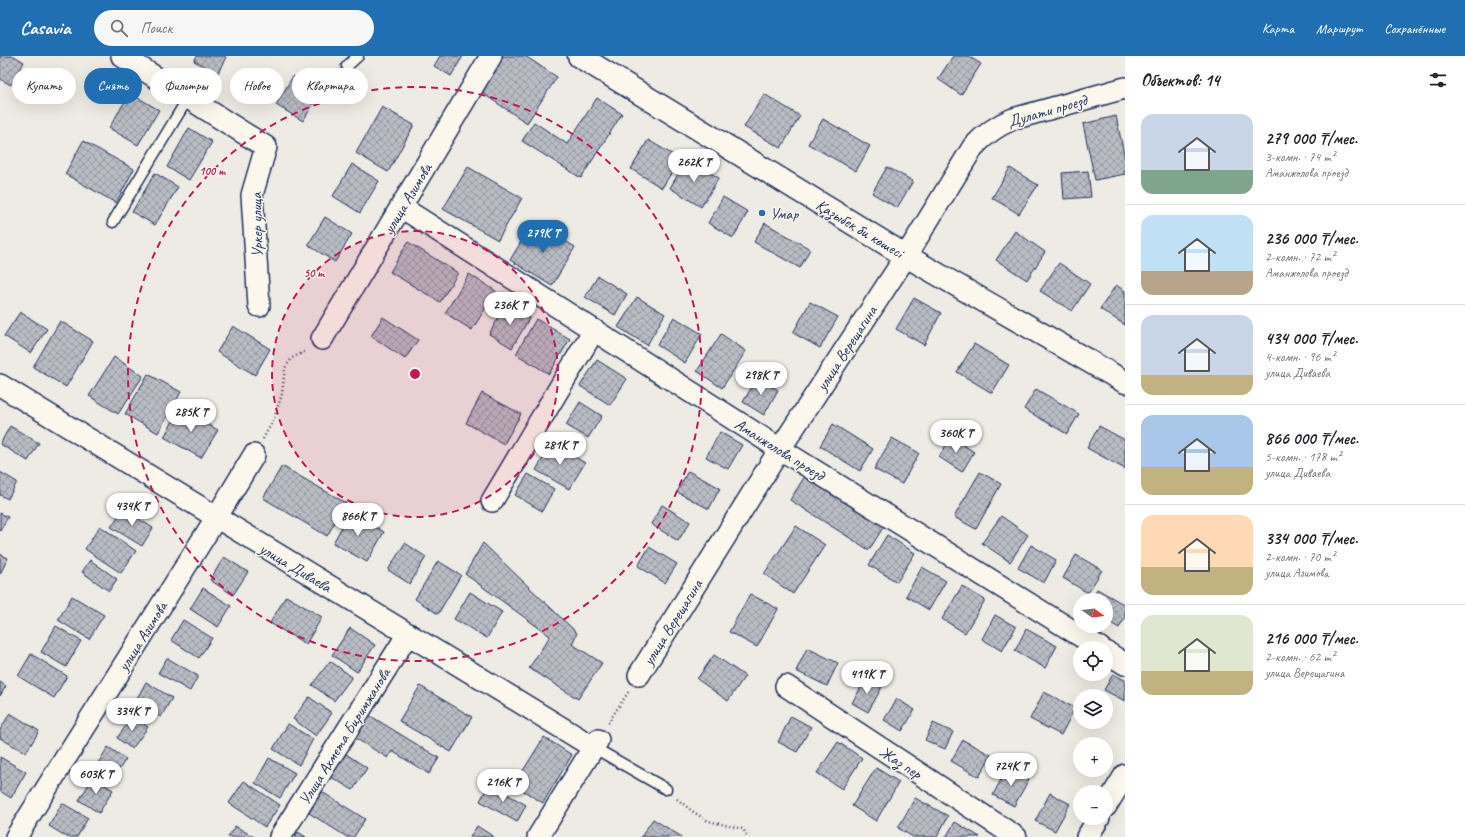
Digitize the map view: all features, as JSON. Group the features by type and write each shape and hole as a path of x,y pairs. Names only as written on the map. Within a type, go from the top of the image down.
{"main road":[{"name":"Қазыбек би көшесі","path":"579,56 906,256 1125,382"}],"street":[{"name":"Уркер улица","path":"122,56 150,74"},
{"name":"улица Азимова","path":"322,339 491,56"},
{"name":"Дулати проезд","path":"962,164 973,147 986,133 999,124 1012,119 1125,88"},
{"name":"Уркер улица","path":"198,104 266,147 252,195 259,306"},
{"name":"улица Верещагина","path":"639,675 780,449 906,256 962,164"},
{"name":"Аманжолова проезд","path":"401,208 780,449 1089,641"},
{"path":"492,502 594,330"},
{"name":"улица Диваева","path":"3,393 595,744"},
{"name":"улица Азимова","path":"16,837 254,455"},
{"name":"Улица Ахмета Биримжанова","path":"280,837 408,634"},
{"path":"1113,656 1125,664"},
{"name":"Жаз пер","path":"786,686 1016,837"},
{"path":"538,837 595,744"},
{"path":"1113,795 1125,775"},
{"path":"1087,837 1095,825"}],"lane":[{"path":"347,66 358,56"},
{"path":"113,222 184,104"},
{"path":"595,744 666,789"}],"path":[{"path":"254,455 274,419 282,394 285,368 292,358"},
{"path":"595,744 639,675"},
{"path":"666,789 692,811 708,821 743,829 748,837"}],"building":[{"path":"0,56 14,56 24,62 21,68 12,68 11,85 0,79"},
{"path":"197,56 226,57 220,68 208,68 194,61"},
{"path":"440,56 463,56 451,76 434,66"},
{"path":"497,56 525,56 557,77 527,123 476,89"},
{"path":"953,56 968,56 981,64 961,95 938,79"},
{"path":"292,78 292,104 313,104 303,121 276,105 284,104 284,91"},
{"path":"764,94 800,116 781,148 744,127"},
{"path":"597,98 622,114 581,178 522,141 534,122 567,144"},
{"path":"142,100 159,110 138,145 109,128 123,104 142,104"},
{"path":"382,107 414,125 388,172 356,153"},
{"path":"1116,116 1125,159 1125,174 1095,180 1083,124"},
{"path":"823,119 870,146 856,171 808,144"},
{"path":"189,128 212,142 189,180 167,167"},
{"path":"648,140 680,159 662,188 631,169"},
{"path":"83,141 134,169 116,203 65,174"},
{"path":"687,159 719,178 701,207 670,188"},
{"path":"352,164 379,181 360,213 333,196"},
{"path":"468,167 522,198 498,240 443,209"},
{"path":"887,167 913,181 897,208 872,193"},
{"path":"1010,168 1038,185 1019,214 992,198"},
{"path":"1088,171 1091,197 1064,199 1062,173"},
{"path":"155,173 178,187 155,225 132,212"},
{"path":"723,197 748,212 733,238 708,223"},
{"path":"325,217 352,234 335,262 308,245"},
{"path":"533,222 575,247 552,286 510,260"},
{"path":"765,223 810,249 800,268 754,242"},
{"path":"1015,231 1045,252 1027,280 996,260"},
{"path":"408,242 458,273 440,302 390,272"},
{"path":"1059,263 1090,284 1072,311 1040,291"},
{"path":"469,274 496,291 472,330 445,313"},
{"path":"598,276 627,294 615,315 585,297"},
{"path":"1116,285 1125,291 1125,325 1100,309"},
{"path":"637,297 665,314 647,345 618,327"},
{"path":"914,298 941,313 924,345 896,329"},
{"path":"810,302 838,317 820,348 793,333"},
{"path":"507,303 530,317 512,348 489,334"},
{"path":"20,312 47,329 31,353 4,336"},
{"path":"383,317 418,340 405,359 371,336"},
{"path":"674,317 702,334 685,363 657,345"},
{"path":"536,319 570,339 549,374 516,354"},
{"path":"60,321 93,341 66,387 33,367"},
{"path":"233,326 270,349 255,375 217,352"},
{"path":"721,334 746,351 722,388 697,371"},
{"path":"974,344 1009,365 992,393 957,372"},
{"path":"114,357 143,376 118,414 89,396"},
{"path":"597,360 627,379 610,405 580,386"},
{"path":"148,374 181,392 158,433 125,414"},
{"path":"757,378 778,390 764,415 743,402"},
{"path":"1036,389 1079,414 1067,434 1024,409"},
{"path":"482,393 521,414 504,444 466,423"},
{"path":"580,402 602,416 588,438 566,425"},
{"path":"180,409 218,430 201,458 164,437"},
{"path":"833,424 873,449 860,471 820,446"},
{"path":"10,426 39,443 28,461 0,444"},
{"path":"1099,426 1125,440 1125,469 1087,448"},
{"path":"720,432 742,445 728,469 706,457"},
{"path":"951,437 974,452 962,472 939,457"},
{"path":"892,438 919,453 902,484 874,469"},
{"path":"552,443 585,463 569,489 536,470"},
{"path":"282,466 346,503 327,536 263,498"},
{"path":"688,471 720,488 709,509 677,492"},
{"path":"0,472 17,482 8,499 0,495"},
{"path":"980,472 1001,484 976,529 954,517"},
{"path":"528,474 554,489 542,511 515,495"},
{"path":"805,476 884,526 869,550 790,500"},
{"path":"662,505 690,522 678,541 651,524"},
{"path":"123,509 153,528 142,546 111,527"},
{"path":"350,512 384,532 367,562 333,543"},
{"path":"0,513 8,517 0,531"},
{"path":"1001,516 1028,535 1010,562 982,543"},
{"path":"100,526 136,551 121,573 85,549"},
{"path":"796,526 825,545 793,594 764,574"},
{"path":"887,535 915,553 897,582 869,565"},
{"path":"405,543 426,557 410,584 388,570"},
{"path":"483,543 577,633 572,644 602,663 578,699 529,668 550,636 465,574"},
{"path":"1031,545 1056,560 1044,583 1018,568"},
{"path":"649,547 677,564 665,583 638,566"},
{"path":"0,554 8,558 0,574"},
{"path":"1076,555 1102,570 1088,593 1063,578"},
{"path":"224,557 248,572 233,595 210,580"},
{"path":"90,560 117,579 109,591 82,572"},
{"path":"438,561 461,575 438,614 415,599"},
{"path":"922,567 946,581 929,610 906,596"},
{"path":"962,586 985,600 965,633 942,619"},
{"path":"203,588 231,606 218,627 190,609"},
{"path":"1097,589 1104,593 1095,593"},
{"path":"470,592 502,612 487,638 454,619"},
{"path":"750,594 778,609 757,647 729,632"},
{"path":"72,596 104,615 89,639 58,620"},
{"path":"286,596 322,617 306,644 270,623"},
{"path":"1113,598 1125,605 1125,618 1119,628 1113,624"},
{"path":"995,615 1016,627 1002,651 982,639"},
{"path":"183,620 212,638 199,658 171,640"},
{"path":"56,626 81,641 66,667 41,652"},
{"path":"350,628 375,645 357,672 332,655"},
{"path":"1026,629 1057,646 1045,668 1015,651"},
{"path":"807,648 838,663 827,686 796,671"},
{"path":"31,654 67,676 54,698 18,676"},
{"path":"714,655 745,676 728,701 697,679"},
{"path":"167,658 198,676 190,691 158,673"},
{"path":"330,661 352,677 334,701 312,685"},
{"path":"1113,674 1125,680 1125,701 1113,695 1113,689 1105,689 1109,681 1113,681"},
{"path":"866,678 882,687 868,712 852,703"},
{"path":"0,682 6,686 0,696"},
{"path":"146,682 172,698 161,717 135,702"},
{"path":"420,686 472,717 451,752 399,721"},
{"path":"1044,692 1073,707 1073,712 1061,735 1030,719"},
{"path":"309,697 332,713 316,736 293,719"},
{"path":"897,699 915,710 902,731 884,720"},
{"path":"10,713 39,731 26,753 0,738 0,730"},
{"path":"369,715 439,758 429,774 392,751 388,758 355,738"},
{"path":"133,716 148,727 132,749 117,738"},
{"path":"791,716 811,727 797,752 778,742"},
{"path":"933,723 953,732 945,749 925,740"},
{"path":"288,724 313,739 299,765 273,749"},
{"path":"544,737 572,755 543,803 514,785"},
{"path":"963,740 991,755 979,777 951,761"},
{"path":"838,742 862,758 842,789 817,773"},
{"path":"108,747 126,759 112,780 95,768"},
{"path":"346,754 367,768 353,790 331,777"},
{"path":"0,757 26,772 11,798 0,791"},
{"path":"269,758 295,773 280,798 255,783"},
{"path":"876,768 899,782 876,821 852,806"},
{"path":"1007,768 1029,779 1014,806 993,795"},
{"path":"93,778 113,790 99,813 79,800"},
{"path":"244,781 280,805 265,827 229,803"},
{"path":"489,784 526,805 517,822 480,801"},
{"path":"322,792 365,819 354,837 347,837 309,813"},
{"path":"1050,793 1070,804 1055,831 1035,821"},
{"path":"915,798 948,816 937,837 913,837 898,828"},
{"path":"62,803 88,818 77,837 67,837 49,826"},
{"path":"653,819 682,837 641,837"},
{"path":"955,822 980,837 946,837"},
{"path":"235,826 254,837 228,837"},
{"path":"477,826 494,837 470,837"},
{"path":"298,832 306,837 295,837"}],"place":[{"name":"Умар","path":"762,213"}]}
